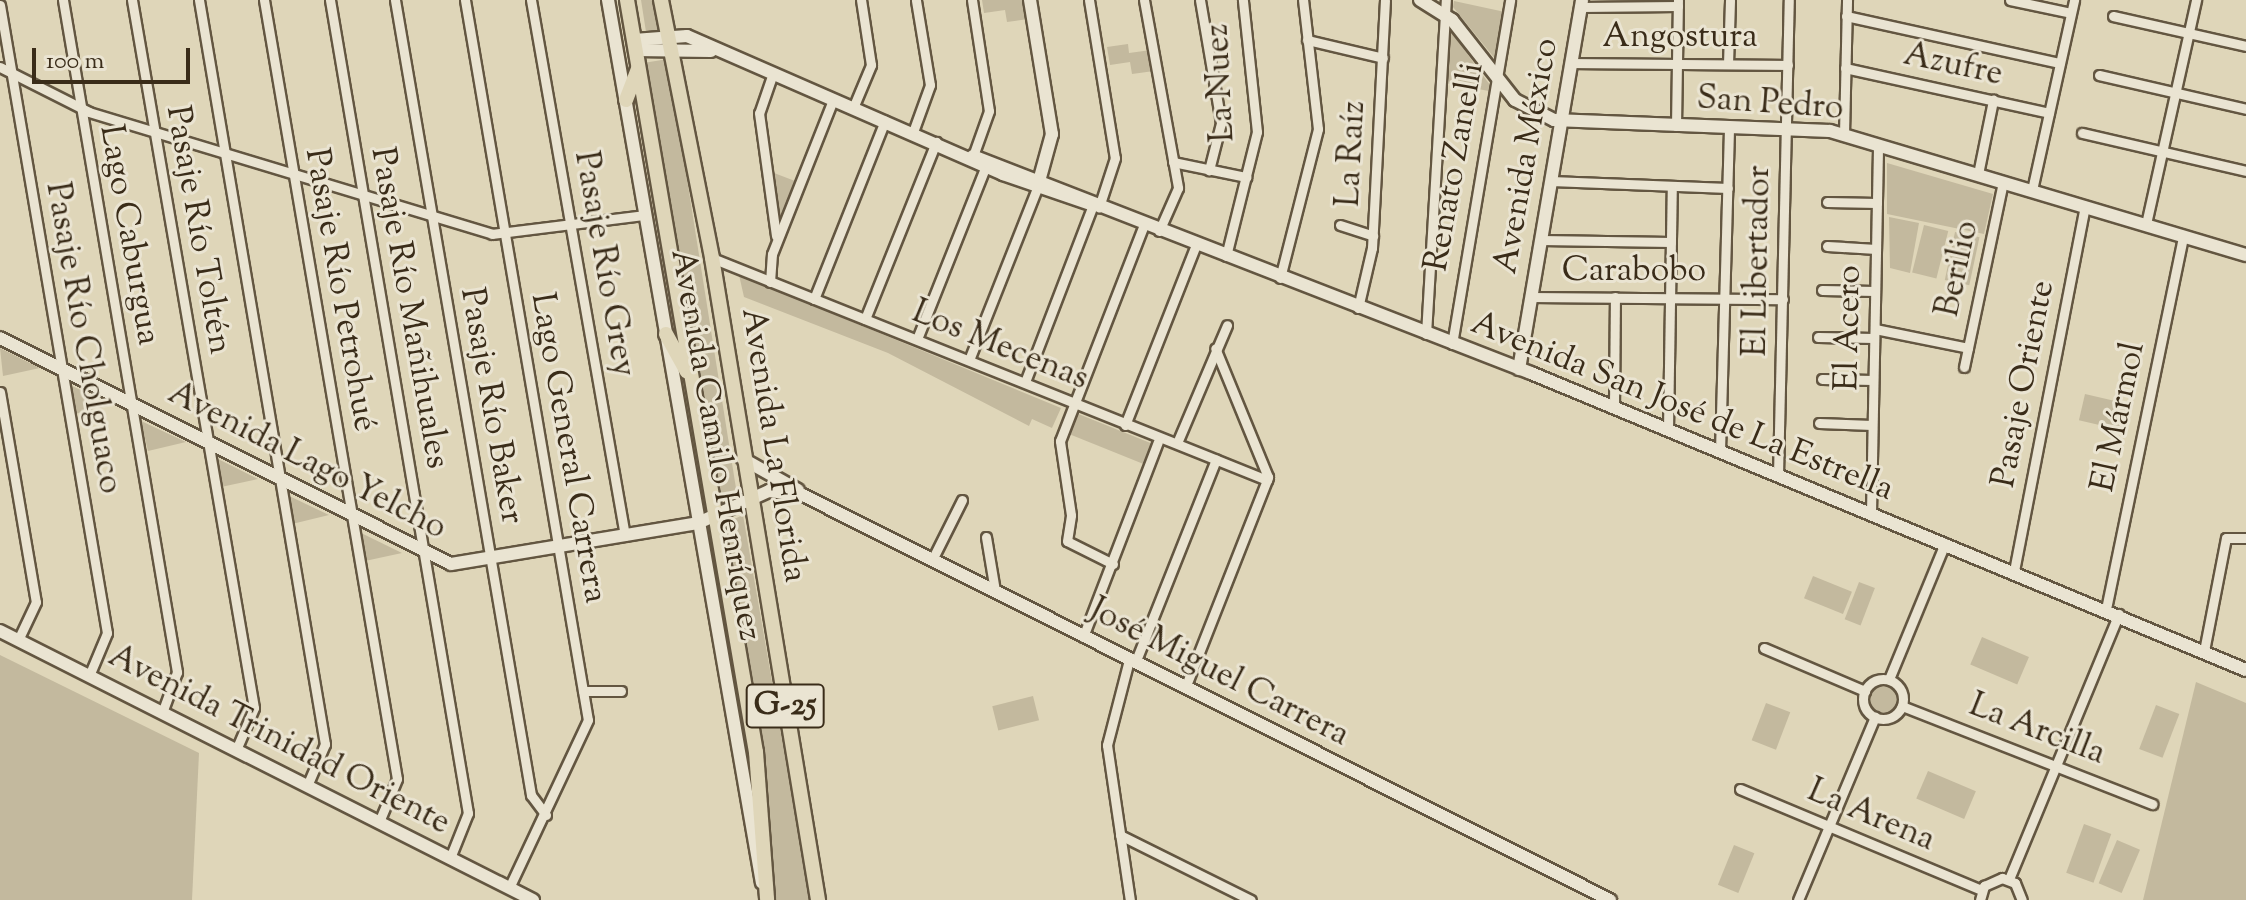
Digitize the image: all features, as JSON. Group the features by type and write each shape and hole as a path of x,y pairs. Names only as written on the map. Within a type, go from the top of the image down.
{"main road":[{"name":"Avenida Camilo Henríquez","path":"627,0 756,752 767,900"},
{"name":"Avenida La Florida","path":"661,0 712,258 818,900"},
{"path":"626,100 639,67"},
{"path":"666,334 692,382"}],"street":[{"name":"Lago Caburgua","path":"63,0 177,672 162,713"},
{"name":"Pasaje Río Toltén","path":"132,0 254,708 236,750"},
{"path":"199,0 325,744 307,786"},
{"name":"Pasaje Río Petrohué","path":"264,0 397,783 379,822"},
{"name":"Pasaje Río Mañihuales","path":"330,0 468,813 450,858"},
{"name":"Pasaje Río Baker","path":"395,0 531,795 546,815"},
{"name":"Lago General Carrera","path":"465,0 583,691 586,734 509,888"},
{"name":"Pasaje Río Grey","path":"531,0 625,536"},
{"name":"Avenida Camilo Henríquez","path":"608,0 767,900"},
{"path":"853,108 871,60 861,0"},
{"path":"913,132 930,85 916,0"},
{"path":"972,0 989,111 973,156"},
{"path":"969,360 1038,182 1052,137 1030,0"},
{"path":"1025,382 1115,158 1089,0"},
{"path":"1144,0 1178,188 1159,231"},
{"path":"1200,0 1221,123 1209,170"},
{"name":"La Nuez","path":"1226,256 1257,132 1243,0"},
{"path":"1280,278 1318,129 1303,0"},
{"name":"La Raíz","path":"1358,308 1373,236 1385,0"},
{"name":"San Pedro","path":"1420,0 1445,7 1497,79 1521,104 1561,122 1787,129 1844,134 2246,255"},
{"name":"Renato Zanelli","path":"1452,344 1510,0"},
{"path":"1728,64 1730,0"},
{"name":"El Libertador","path":"1778,475 1789,0"},
{"path":"1844,134 1847,0"},
{"path":"2010,0 2071,13"},
{"path":"2032,190 2074,0"},
{"path":"2146,224 2196,0"},
{"path":"1582,4 1678,3 1676,126"},
{"name":"Avenida México","path":"1519,369 1582,4"},
{"name":"Pasaje Río Cholguaco","path":"0,5 107,637 89,676"},
{"path":"1426,334 1445,7"},
{"path":"1846,16 2060,63"},
{"path":"2113,16 2246,46"},
{"name":"Avenida San José de La Estrella","path":"635,45 672,44 687,36 711,51 936,142 1614,407 2119,614 2246,670"},
{"path":"1307,40 1383,58"},
{"name":"Angostura","path":"1572,63 1788,65"},
{"path":"0,67 81,108 432,216 505,235 645,215"},
{"name":"Azufre","path":"1845,68 2049,113"},
{"path":"2099,75 2246,109"},
{"path":"772,76 759,113 777,240"},
{"path":"770,282 777,240 833,100"},
{"path":"1978,174 1993,100"},
{"path":"814,299 885,121"},
{"path":"1720,451 1729,127"},
{"path":"2082,133 2246,171"},
{"path":"865,319 936,142"},
{"name":"El Acero","path":"1871,513 1878,144"},
{"name":"Avenida San José de La Estrella","path":"973,156 986,166 1038,182"},
{"path":"1173,162 1246,177"},
{"path":"917,339 986,166"},
{"path":"1551,181 1728,188"},
{"name":"Berilio","path":"1964,367 2003,182"},
{"path":"1668,430 1672,187"},
{"path":"1827,202 1877,203"},
{"name":"Pasaje Oriente","path":"2014,571 2085,206"},
{"path":"1113,564 1067,541 1071,509 1060,441 1144,224"},
{"path":"1340,225 1373,236"},
{"name":"El Mármol","path":"2106,609 2183,236"},
{"path":"1541,240 1671,242"},
{"path":"1125,425 1196,245"},
{"path":"1827,246 1876,249"},
{"name":"Los Mecenas","path":"712,258 1025,382 1158,442 1177,443 1267,480"},
{"path":"1822,290 1875,291"},
{"name":"Carabobo","path":"1531,297 1783,299"},
{"path":"1614,407 1615,297"},
{"path":"1177,443 1227,325"},
{"path":"1818,337 1874,334 1968,348"},
{"name":"Avenida Lago Yelcho","path":"0,338 451,564 698,523"},
{"path":"1185,688 1267,480 1215,348"},
{"path":"1822,379 1873,380"},
{"path":"0,392 35,599 18,640"},
{"path":"1819,423 1872,425"},
{"path":"1083,637 1158,442"},
{"name":"José Miguel Carrera","path":"743,459 803,495 1608,900"},
{"path":"1130,900 1108,733 1132,661 1216,459"},
{"name":"José Miguel Carrera","path":"698,523 750,497 776,490 803,495"},
{"path":"932,560 962,500"},
{"path":"2204,651 2229,536 2246,538"},
{"path":"986,537 995,591"},
{"path":"1764,648 1865,691 1889,679 1945,543"},
{"path":"2009,879 2054,764 2119,614"},
{"name":"Avenida Trinidad Oriente","path":"0,631 533,900"},
{"path":"1865,691 1865,708 1875,717 1888,719 1902,706 1900,687 1889,679"},
{"path":"583,691 621,691"},
{"name":"La Arcilla","path":"1902,706 2152,804"},
{"path":"1798,900 1875,717"},
{"name":"La Arena","path":"1740,789 1981,895"},
{"path":"1120,835 1251,900"},
{"path":"1981,895 1994,879 2009,879"},
{"path":"2009,879 2022,900"}],"shaded area":[{"path":"641,0 652,0 660,30 646,32"},
{"path":"982,0 1025,0 1028,19 1007,22 1005,10 984,13"},
{"path":"1454,1 1505,12 1496,60 1453,7"},
{"path":"1446,25 1490,85 1489,91 1445,83"},
{"path":"1128,44 1129,53 1151,50 1154,71 1132,74 1130,62 1110,65 1107,47"},
{"path":"668,59 737,494 712,497 643,63"},
{"path":"1887,163 1993,194 1984,234 1887,214"},
{"path":"774,173 795,181 779,221"},
{"path":"1889,217 1919,223 1910,273 1890,268"},
{"path":"1924,225 1948,231 1936,279 1912,273"},
{"path":"1955,232 1979,237 1969,285 1945,280"},
{"path":"739,275 1061,408 1052,428 1032,419 1029,426 888,353 744,297"},
{"path":"0,348 40,368 3,376"},
{"path":"68,384 112,405 75,414"},
{"path":"2085,394 2127,404 2121,430 2079,420"},
{"path":"1076,413 1153,444 1145,464 1068,433"},
{"path":"141,421 186,442 148,451"},
{"path":"214,457 258,479 221,487"},
{"path":"285,494 329,515 292,524"},
{"path":"743,515 809,900 776,900 767,782 721,525"},
{"path":"357,531 402,553 365,561"},
{"path":"1813,576 1852,592 1843,614 1804,598"},
{"path":"1859,582 1875,588 1861,625 1845,619"},
{"path":"1982,637 2029,657 2017,685 1970,665"},
{"path":"0,655 199,753 192,900 0,900"},
{"path":"2196,682 2246,703 2246,900 2143,900"},
{"path":"1883,685 1894,689 1898,700 1894,711 1883,715 1872,711 1868,700 1872,689"},
{"path":"1033,696 1039,720 998,730 992,706"},
{"path":"1766,703 1790,712 1776,750 1752,740"},
{"path":"2156,705 2179,714 2162,758 2139,749"},
{"path":"1928,771 1976,791 1964,819 1916,799"},
{"path":"2084,824 2111,834 2093,883 2066,873"},
{"path":"2117,840 2140,850 2122,893 2099,883"},
{"path":"1734,845 1754,853 1738,893 1718,885"}]}
